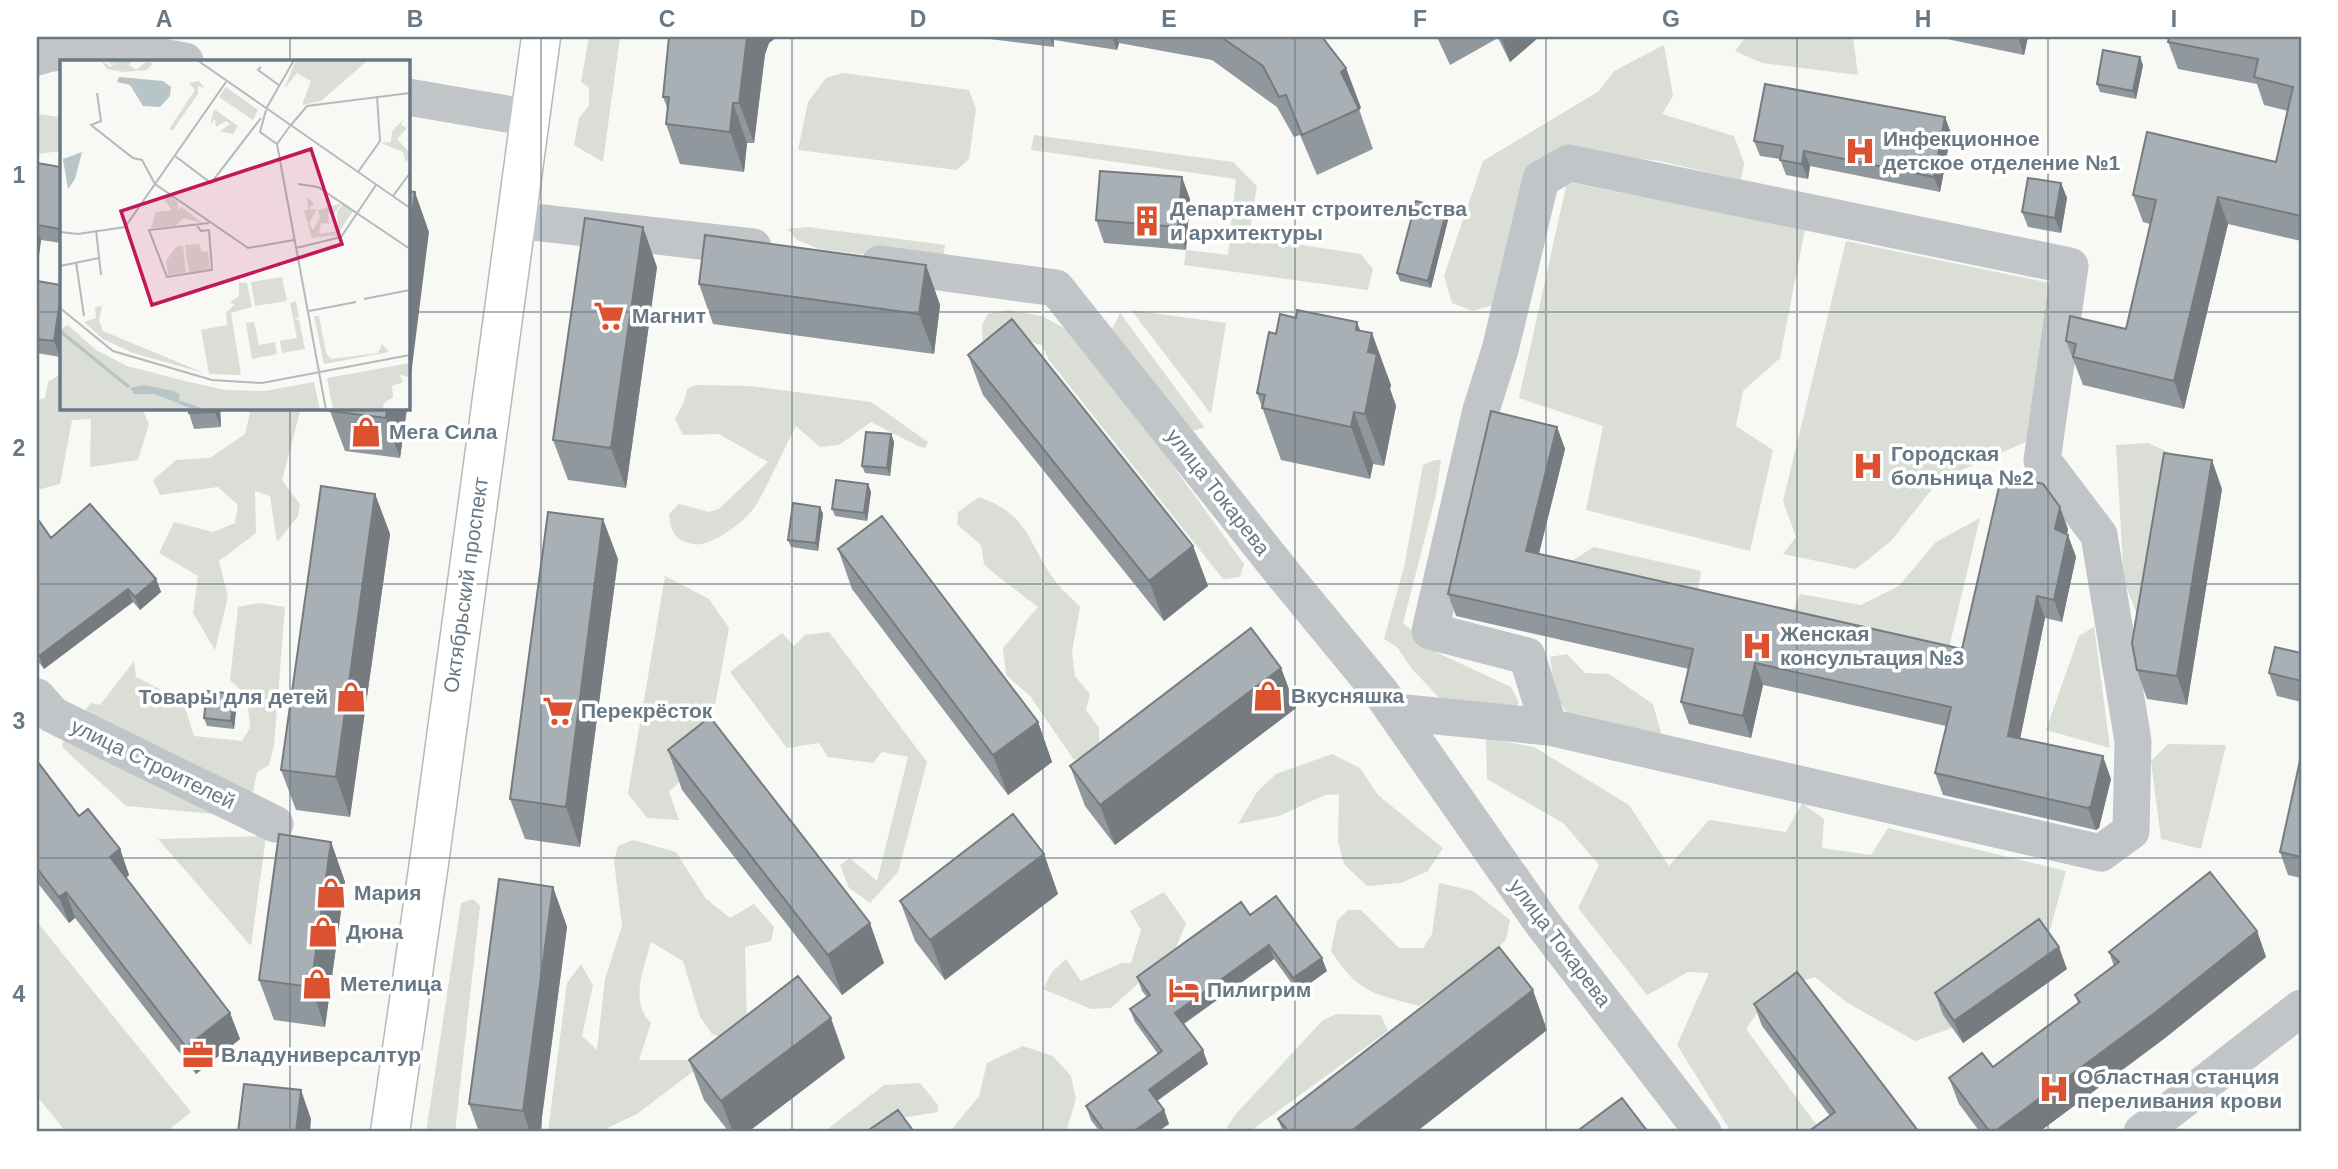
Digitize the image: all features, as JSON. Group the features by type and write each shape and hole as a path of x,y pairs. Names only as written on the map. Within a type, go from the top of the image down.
{"main road":[{"name":"Октябрьский проспект","path":"390,1132 541,37"}],"street":[{"path":"37,57 53,52 108,49 180,60"},
{"path":"410,97 530,118"},
{"path":"1395,712 1549,727 2101,853 2131,831 2133,741 2099,535 2042,460 2070,266 1569,163 1541,179 1500,350 1481,411 1430,631 1527,656 1549,727"},
{"path":"516,220 782,250"},
{"name":"улица Токарева","path":"847,259 1056,288 1395,712 1543,924 1703,1132"},
{"name":"улица Строителей","path":"37,697 53,715 275,824"},
{"path":"2142,1132 2301,1008"}],"shaded area":[{"path":"589,37 620,37 603,162 574,145 579,118 589,106 589,88 581,82"},
{"path":"1746,37 1853,38 1858,75 1762,63 1735,51"},
{"path":"1664,45 1673,96 1662,114 1734,136 1744,163 1741,180 1660,161 1580,152 1540,171 1500,303 1472,311 1452,303 1444,276 1483,161 1599,91 1614,71"},
{"path":"843,73 969,90 976,109 969,159 957,170 798,150 808,102 826,78"},
{"path":"37,114 60,117 60,151 37,154"},
{"path":"1034,135 1233,162 1257,186 1249,237 1361,254 1373,269 1368,290 1184,265 1186,250 1228,255 1236,179 1031,150"},
{"path":"1567,182 1805,229 1780,358 1743,391 1736,426 1773,450 1750,551 1586,510 1603,426 1519,398"},
{"path":"808,227 945,245 942,264 819,249 797,240 788,229"},
{"path":"1846,241 2050,283 2028,441 1939,480 1891,541 1856,569 1783,554 1796,537 1783,501"},
{"path":"1008,310 1042,316 1080,337 1244,564 1240,577 1223,579 1049,360 1042,345 1014,338 984,366 982,325 988,314"},
{"path":"1131,310 1226,323 1211,414"},
{"path":"1120,313 1205,428 1186,432 1111,331"},
{"path":"60,375 60,410 143,410 149,424 138,460 90,467 91,419 72,420 60,484 37,490 37,400 45,398 48,382"},
{"path":"695,385 750,386 871,402 928,442 925,448 920,447 871,422 839,445 820,447 796,426 767,486 751,511 737,525 718,537 709,542 693,544 675,534 669,514 679,504 709,512 719,509 768,462 719,434 683,435 675,419 687,389"},
{"path":"251,410 300,410 282,480 300,504 298,516 277,542 270,496 255,491 256,533 219,561 228,597 215,650 193,613 198,576 159,553 174,522 213,532 235,523 238,505 218,487 160,495 153,480 176,460 210,458 245,434"},
{"path":"2148,443 2195,464 2148,643 2124,581 2116,445"},
{"path":"1441,460 1436,495 1403,623 1438,653 1511,687 1519,702 1515,712 1447,706 1412,669 1397,647 1384,639 1404,567 1423,465"},
{"path":"979,497 996,504 1018,521 1057,583 1080,607 1072,652 1075,676 1090,694 1086,710 1099,728 1099,749 1074,760 1030,696 1006,675 1003,648 1038,607 984,564 981,545 957,524 958,512"},
{"path":"1980,518 1948,652 1790,618 1800,594 1861,605 1899,586 1936,542"},
{"path":"1594,547 1701,571 1698,592 1598,573 1573,560"},
{"path":"665,576 709,599 729,628 706,755 669,792 679,820 647,818 628,794"},
{"path":"259,603 285,607 274,746 269,765 257,772 250,808 237,816 126,806 62,747 65,735 91,703 100,705 134,661 136,677 183,701 194,736 242,741 250,728 247,696 230,680 238,607"},
{"path":"2094,627 2110,748 2046,730 2079,636"},
{"path":"829,632 927,762 898,872 870,903 849,888 840,865 850,858 877,881 908,757 882,752 873,763 828,757 819,743 787,748 730,672 782,633 794,646 805,635"},
{"path":"1567,654 1585,673 1609,674 1653,704 1661,733 1648,746 1573,721 1555,695 1550,657"},
{"path":"1486,738 1534,747 1629,805 1669,866 1709,820 1786,832 1802,803 1824,819 1822,848 1871,855 1888,828 2066,871 2047,941 1952,1028 1915,1041 1846,1002 1815,977 1773,990 1746,1029 1821,1131 1731,1132 1677,1045 1709,973 1688,972 1647,995 1578,908 1599,865 1563,823 1487,779"},
{"path":"2168,744 2226,745 2201,849 2161,839 2151,761"},
{"path":"1332,754 1360,768 1378,795 1443,848 1428,871 1401,883 1367,886 1344,864 1338,842 1339,794 1325,795 1279,816 1238,824 1257,792 1276,774"},
{"path":"266,836 251,946 158,839"},
{"path":"633,840 676,852 706,899 730,918 754,904 774,927 771,941 745,947 747,1024 729,1039 712,1034 700,1017 683,961 651,942 639,994 644,1014 651,1023 639,1060 693,1060 699,1067 637,1114 599,1132 548,1132 567,983 581,964 593,985 582,1036 597,1050 605,979 622,926 614,861 618,846"},
{"path":"1439,883 1473,891 1510,920 1506,940 1468,974 1419,1006 1378,994 1359,984 1331,951 1337,921 1348,910 1361,910 1399,948 1423,948 1432,934"},
{"path":"1164,892 1186,923 1175,950 1111,1008 1091,1009 1043,989 1052,972 1066,959 1081,981 1121,963 1131,963 1141,930 1130,911"},
{"path":"473,899 480,906 455,1132 426,1132 461,903"},
{"path":"37,922 191,1112 166,1132 66,1132 37,1096"},
{"path":"1337,1014 1381,1015 1388,1031 1249,1132 1233,1132 1227,1127 1323,1020"},
{"path":"1023,1046 1053,1056 1071,1076 1076,1099 1067,1129 1069,1132 955,1132 953,1128 979,1096 987,1063"},
{"path":"920,1083 938,1105 938,1112 889,1120 866,1132 824,1132 884,1085"}],"building":[{"path":"669,37 747,37 739,103 733,103 730,132 666,124 669,97 663,97"},
{"path":"1221,37 1322,37 1346,68 1341,72 1359,109 1302,135 1286,95 1279,97 1263,66"},
{"path":"2169,37 2301,37 2301,216 2218,197 2174,381 2073,357 2076,344 2066,341 2070,316 2126,329 2156,200 2133,195 2147,132 2276,162 2293,87 2254,77 2258,59 2168,42"},
{"path":"2103,50 2140,57 2133,91 2097,84"},
{"path":"1765,84 1945,117 1934,177 1804,151 1802,164 1780,160 1783,146 1754,141"},
{"path":"37,163 60,167 60,229 37,225"},
{"path":"1100,171 1182,177 1178,227 1096,220"},
{"path":"2028,178 2061,183 2055,218 2022,212"},
{"path":"410,191 415,192 410,231"},
{"path":"1416,201 1447,209 1428,281 1397,273"},
{"path":"585,218 643,227 611,448 553,440"},
{"path":"705,235 926,265 919,314 699,284"},
{"path":"37,281 60,285 54,341 37,339"},
{"path":"1297,310 1357,322 1356,330 1372,333 1368,352 1377,354 1365,414 1354,412 1351,427 1262,408 1265,395 1257,393 1269,332 1276,334 1280,314 1296,318"},
{"path":"1012,319 1193,546 1149,581 968,355"},
{"path":"188,410 215,410 215,412 189,413"},
{"path":"330,410 387,410 386,418"},
{"path":"1491,411 1557,427 1526,551 1962,649 2002,474 2043,484 2060,507 2055,529 2068,535 2054,600 2037,596 2008,736 2103,756 2091,806 2088,808 1935,773 1951,707 1755,663 1743,716 1681,702 1693,649 1448,594"},
{"path":"866,432 891,434 887,468 862,466"},
{"path":"2164,453 2212,460 2177,676 2137,670 2132,643"},
{"path":"836,480 868,484 864,513 832,509"},
{"path":"321,486 375,494 336,777 281,770"},
{"path":"793,503 820,507 816,543 788,540"},
{"path":"90,504 156,579 135,597 128,589 39,656 37,518 51,538"},
{"path":"548,512 603,519 566,807 510,799"},
{"path":"882,516 1038,722 993,755 838,549"},
{"path":"1251,628 1281,668 1100,805 1070,766"},
{"path":"2275,647 2301,653 2301,681 2269,673"},
{"path":"207,691 234,694 231,721 204,718"},
{"path":"710,717 870,923 828,955 668,750"},
{"path":"2301,756 2301,857 2280,852"},
{"path":"37,761 79,816 88,809 120,849 110,857 230,1013 186,1047 66,892 59,897 37,868"},
{"path":"1013,814 1044,854 930,940 900,901"},
{"path":"279,834 331,842 311,987 259,980"},
{"path":"2210,872 2257,931 2156,1012 1994,1132 1990,1132 1949,1078 1982,1053 1993,1067 2080,1002 2075,995 2119,962 2109,952"},
{"path":"499,879 553,887 523,1111 469,1104"},
{"path":"1276,896 1322,958 1293,978 1269,945 1175,1013 1203,1050 1149,1090 1164,1110 1133,1132 1105,1132 1086,1106 1162,1051 1130,1009 1150,995 1137,977 1241,902 1250,915"},
{"path":"2039,919 2059,947 1954,1021 1935,993"},
{"path":"1499,947 1533,990 1350,1132 1289,1132 1278,1119"},
{"path":"1797,972 1919,1132 1808,1132 1835,1112 1754,1004"},
{"path":"798,976 831,1018 721,1101 689,1060"},
{"path":"244,1084 301,1090 296,1132 238,1132"},
{"path":"1622,1098 1648,1132 1576,1132"},
{"path":"898,1110 914,1132 866,1132"}],"place":[{"name":"Инфекционное детское отделение №1","path":"1860,151"},
{"name":"Департамент строительства и архитектуры","path":"1147,221"},
{"name":"Магнит","path":"609,316"},
{"name":"Мега Сила","path":"366,432"},
{"name":"Городская больница №2","path":"1868,466"},
{"name":"Женская консультация №3","path":"1757,646"},
{"name":"Вкусняшка","path":"1268,696"},
{"name":"Товары для детей","path":"351,697"},
{"name":"Перекрёсток","path":"558,711"},
{"name":"Мария","path":"331,893"},
{"name":"Дюна","path":"323,932"},
{"name":"Метелица","path":"317,984"},
{"name":"Пилигрим","path":"1184,990"},
{"name":"Владуниверсалтур","path":"198,1055"},
{"name":"Областная станция переливания крови","path":"2054,1089"}]}
